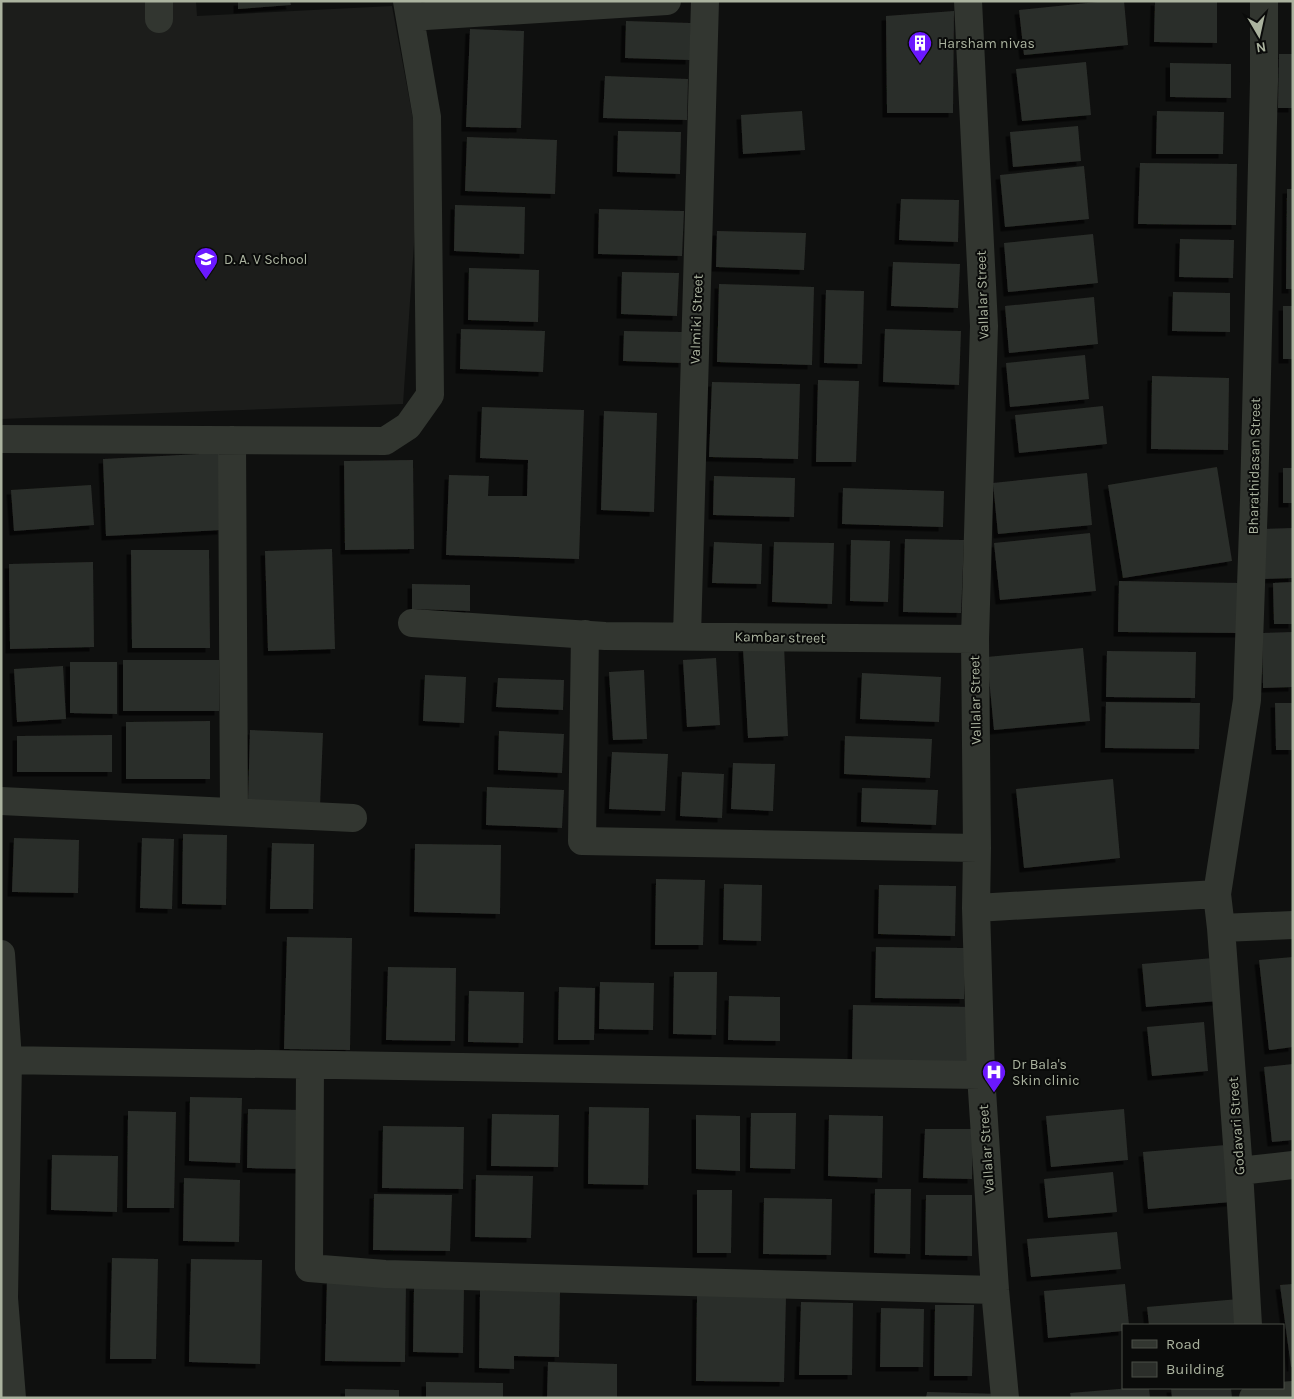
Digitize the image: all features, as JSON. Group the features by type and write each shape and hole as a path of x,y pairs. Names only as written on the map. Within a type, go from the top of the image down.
{"street":[{"path":"1,439 385,441 408,426 430,395 427,117 409,9 668,1"},
{"name":"Valmiki Street","path":"687,636 705,1"},
{"name":"Vallalar Street","path":"968,1 984,326 975,639 976,908 981,1075 995,1290 1005,1398"},
{"name":"Bharathidasan Street","path":"1221,928 1216,894 1247,700 1254,500 1264,81 1264,1"},
{"path":"232,440 234,812"},
{"name":"Kambar street","path":"412,623 585,634 975,639"},
{"path":"585,634 582,841 977,848"},
{"path":"1,801 353,818"},
{"path":"976,908 1216,894"},
{"path":"1221,928 1293,925"},
{"name":"Godavari Street","path":"1221,928 1248,1324"},
{"path":"1,954 5,1060 4,1298 12,1398"},
{"path":"5,1060 981,1075"},
{"path":"310,1065 309,1268 384,1274 995,1290"},
{"path":"1239,1171 1293,1166"},
{"path":"1252,1398 1293,1395"}],"shaded area":[{"name":"D. A. V School","path":"1,1 196,1 197,16 392,6 420,156 403,404 1,419"}],"building":[{"path":"238,1 290,1 291,5 238,9"},
{"path":"1124,1 1128,45 1024,55 1019,10"},
{"path":"1155,1 1217,2 1217,43 1154,42"},
{"name":"Harsham nivas","path":"954,11 953,113 887,113 886,16"},
{"path":"626,21 691,23 690,60 625,58"},
{"path":"470,29 524,31 521,128 466,127"},
{"path":"1279,54 1293,54 1293,108 1278,108"},
{"path":"1086,62 1091,115 1022,121 1016,69"},
{"path":"1170,63 1231,64 1231,98 1170,97"},
{"path":"605,76 688,79 687,120 603,118"},
{"path":"802,111 805,150 743,154 741,115"},
{"path":"1157,111 1224,112 1223,154 1156,154"},
{"path":"1078,126 1081,161 1013,167 1010,132"},
{"path":"618,131 681,132 680,174 617,172"},
{"path":"467,137 557,140 555,194 465,191"},
{"path":"1140,163 1237,164 1236,225 1138,224"},
{"path":"1084,166 1089,219 1005,227 1000,175"},
{"path":"1287,189 1293,189 1293,289 1286,289"},
{"path":"901,199 959,200 958,242 899,240"},
{"path":"455,205 525,207 524,254 454,251"},
{"path":"599,209 684,211 682,256 598,254"},
{"path":"717,231 806,233 804,270 716,267"},
{"path":"1093,234 1098,283 1008,292 1004,243"},
{"path":"1180,239 1234,240 1233,278 1179,277"},
{"path":"893,262 960,264 958,308 891,306"},
{"path":"469,268 539,270 538,322 468,320"},
{"path":"622,272 679,273 677,316 621,314"},
{"path":"719,284 814,287 812,365 717,362"},
{"path":"826,290 864,291 862,364 824,363"},
{"path":"1173,292 1230,293 1230,332 1172,331"},
{"path":"1094,297 1098,344 1009,353 1005,306"},
{"path":"1283,306 1293,306 1293,359 1283,359"},
{"path":"461,329 545,331 543,372 460,369"},
{"path":"885,329 961,331 959,385 883,382"},
{"path":"624,331 683,332 683,363 623,361"},
{"path":"1085,355 1089,399 1010,407 1006,363"},
{"path":"1152,376 1229,378 1228,450 1151,449"},
{"path":"818,380 859,381 856,462 816,462"},
{"path":"712,382 800,384 798,459 709,457"},
{"path":"1103,406 1107,444 1019,453 1015,415"},
{"path":"482,407 584,410 579,559 446,555 449,475 489,476 488,496 527,496 528,460 480,458"},
{"path":"604,411 657,413 654,512 601,510"},
{"path":"219,453 222,530 106,536 103,459"},
{"path":"413,460 414,549 345,550 344,461"},
{"path":"1217,467 1232,561 1123,578 1108,485"},
{"path":"1283,468 1293,468 1293,503 1283,503"},
{"path":"1087,473 1092,525 998,534 993,483"},
{"path":"714,476 795,478 794,517 713,515"},
{"path":"91,485 94,525 14,531 11,490"},
{"path":"843,488 944,491 943,527 842,524"},
{"path":"1293,528 1293,578 1262,579 1262,529"},
{"path":"1090,533 1096,591 1000,600 994,543"},
{"path":"905,539 964,540 961,613 903,612"},
{"path":"851,540 890,541 888,602 850,601"},
{"path":"714,542 762,544 761,584 712,583"},
{"path":"774,542 834,543 832,604 772,602"},
{"path":"332,549 335,649 268,651 265,551"},
{"path":"131,550 209,550 210,648 132,648"},
{"path":"93,562 94,647 10,649 9,564"},
{"path":"1119,581 1241,583 1240,633 1118,632"},
{"path":"1293,582 1293,624 1274,624 1273,583"},
{"path":"412,584 470,585 470,611 412,609"},
{"path":"1293,632 1293,687 1263,688 1262,633"},
{"path":"784,646 788,736 748,738 743,648"},
{"path":"1083,648 1090,721 994,730 987,657"},
{"path":"1107,651 1196,652 1195,698 1106,697"},
{"path":"716,658 720,725 687,727 683,660"},
{"path":"123,660 219,660 219,711 123,711"},
{"path":"70,662 117,662 117,714 70,713"},
{"path":"63,666 66,719 17,722 14,669"},
{"path":"644,670 647,739 613,740 609,672"},
{"path":"862,673 941,677 939,722 860,719"},
{"path":"425,675 466,677 464,723 423,721"},
{"path":"498,678 564,680 563,710 496,707"},
{"path":"1106,702 1200,703 1199,749 1105,748"},
{"path":"1275,703 1293,703 1293,750 1276,750"},
{"path":"210,721 210,779 126,779 126,722"},
{"path":"250,730 323,733 320,806 248,803"},
{"path":"499,731 564,734 562,773 498,770"},
{"path":"112,735 112,772 17,772 17,736"},
{"path":"845,736 932,739 930,778 844,774"},
{"path":"612,752 668,754 665,811 609,809"},
{"path":"733,763 775,764 773,811 731,809"},
{"path":"682,772 724,774 722,818 680,816"},
{"path":"1113,779 1120,858 1024,868 1016,789"},
{"path":"487,787 564,790 562,828 486,825"},
{"path":"862,788 938,790 936,825 861,822"},
{"path":"183,834 227,835 226,905 182,904"},
{"path":"14,838 79,840 78,893 12,892"},
{"path":"142,838 174,839 172,909 140,908"},
{"path":"272,843 314,844 313,909 270,909"},
{"path":"415,844 501,845 500,914 414,912"},
{"path":"656,879 705,880 703,945 655,945"},
{"path":"724,884 762,885 761,941 723,940"},
{"path":"879,885 956,886 955,936 878,934"},
{"path":"287,937 352,938 350,1050 284,1049"},
{"path":"876,947 965,948 964,999 875,998"},
{"path":"1293,957 1293,1047 1269,1050 1259,960"},
{"path":"1214,958 1218,1001 1146,1007 1142,964"},
{"path":"388,967 456,968 455,1041 386,1040"},
{"path":"674,972 717,972 716,1035 673,1034"},
{"path":"600,982 654,983 653,1030 599,1029"},
{"path":"559,987 595,988 594,1040 558,1040"},
{"path":"469,991 524,992 523,1043 468,1042"},
{"path":"729,996 780,997 780,1041 728,1040"},
{"path":"853,1005 974,1007 973,1065 852,1063"},
{"path":"1204,1022 1208,1071 1152,1076 1147,1027"},
{"path":"1293,1064 1293,1140 1272,1142 1264,1067"},
{"path":"190,1097 242,1098 240,1163 189,1161"},
{"path":"589,1107 649,1108 648,1185 588,1184"},
{"path":"248,1109 303,1110 302,1169 247,1168"},
{"path":"1124,1109 1128,1160 1051,1167 1046,1116"},
{"path":"128,1111 176,1112 174,1208 127,1208"},
{"path":"751,1113 796,1113 795,1169 750,1168"},
{"path":"492,1114 559,1115 558,1167 491,1166"},
{"path":"696,1115 740,1116 740,1171 696,1169"},
{"path":"829,1115 883,1116 882,1178 828,1176"},
{"path":"383,1126 464,1127 463,1189 382,1188"},
{"path":"925,1129 973,1129 972,1179 923,1178"},
{"path":"1226,1145 1231,1202 1148,1209 1143,1152"},
{"path":"52,1155 118,1156 117,1212 51,1210"},
{"path":"1113,1172 1117,1212 1048,1218 1044,1179"},
{"path":"476,1175 533,1176 531,1238 475,1237"},
{"path":"184,1178 240,1180 239,1242 183,1241"},
{"path":"875,1189 911,1189 910,1254 874,1253"},
{"path":"697,1190 732,1190 731,1253 697,1253"},
{"path":"374,1194 452,1195 450,1251 373,1250"},
{"path":"926,1195 972,1195 972,1256 925,1255"},
{"path":"764,1198 832,1199 831,1255 763,1254"},
{"path":"1117,1232 1121,1269 1031,1277 1027,1239"},
{"path":"112,1258 158,1259 156,1359 110,1359"},
{"path":"191,1259 262,1260 260,1364 189,1362"},
{"path":"327,1280 406,1281 405,1362 325,1361"},
{"path":"1125,1284 1129,1324 1122,1324 1122,1331 1048,1338 1044,1291"},
{"path":"1293,1284 1293,1367 1291,1367 1280,1285"},
{"path":"414,1286 464,1287 463,1353 413,1352"},
{"path":"480,1290 560,1291 559,1357 514,1356 514,1369 479,1368"},
{"path":"697,1295 786,1296 784,1382 696,1381"},
{"path":"1239,1299 1241,1324 1149,1324 1147,1307"},
{"path":"801,1302 853,1303 852,1375 799,1375"},
{"path":"935,1305 974,1305 972,1376 934,1376"},
{"path":"881,1308 924,1309 923,1367 880,1367"},
{"path":"548,1362 617,1364 617,1398 547,1398"},
{"path":"426,1382 503,1383 503,1398 426,1398"},
{"path":"345,1389 399,1390 399,1398 345,1398"},
{"path":"1122,1389 1149,1389 1150,1398 1071,1398 1070,1393"},
{"path":"1171,1389 1231,1389 1232,1398 1172,1398"},
{"path":"927,1392 1002,1394 1002,1398 926,1398"}],"place":[{"name":"Harsham nivas","path":"920,64"},
{"name":"D. A. V School","path":"206,280"},
{"name":"Dr Bala's Skin clinic","path":"994,1093"}]}
